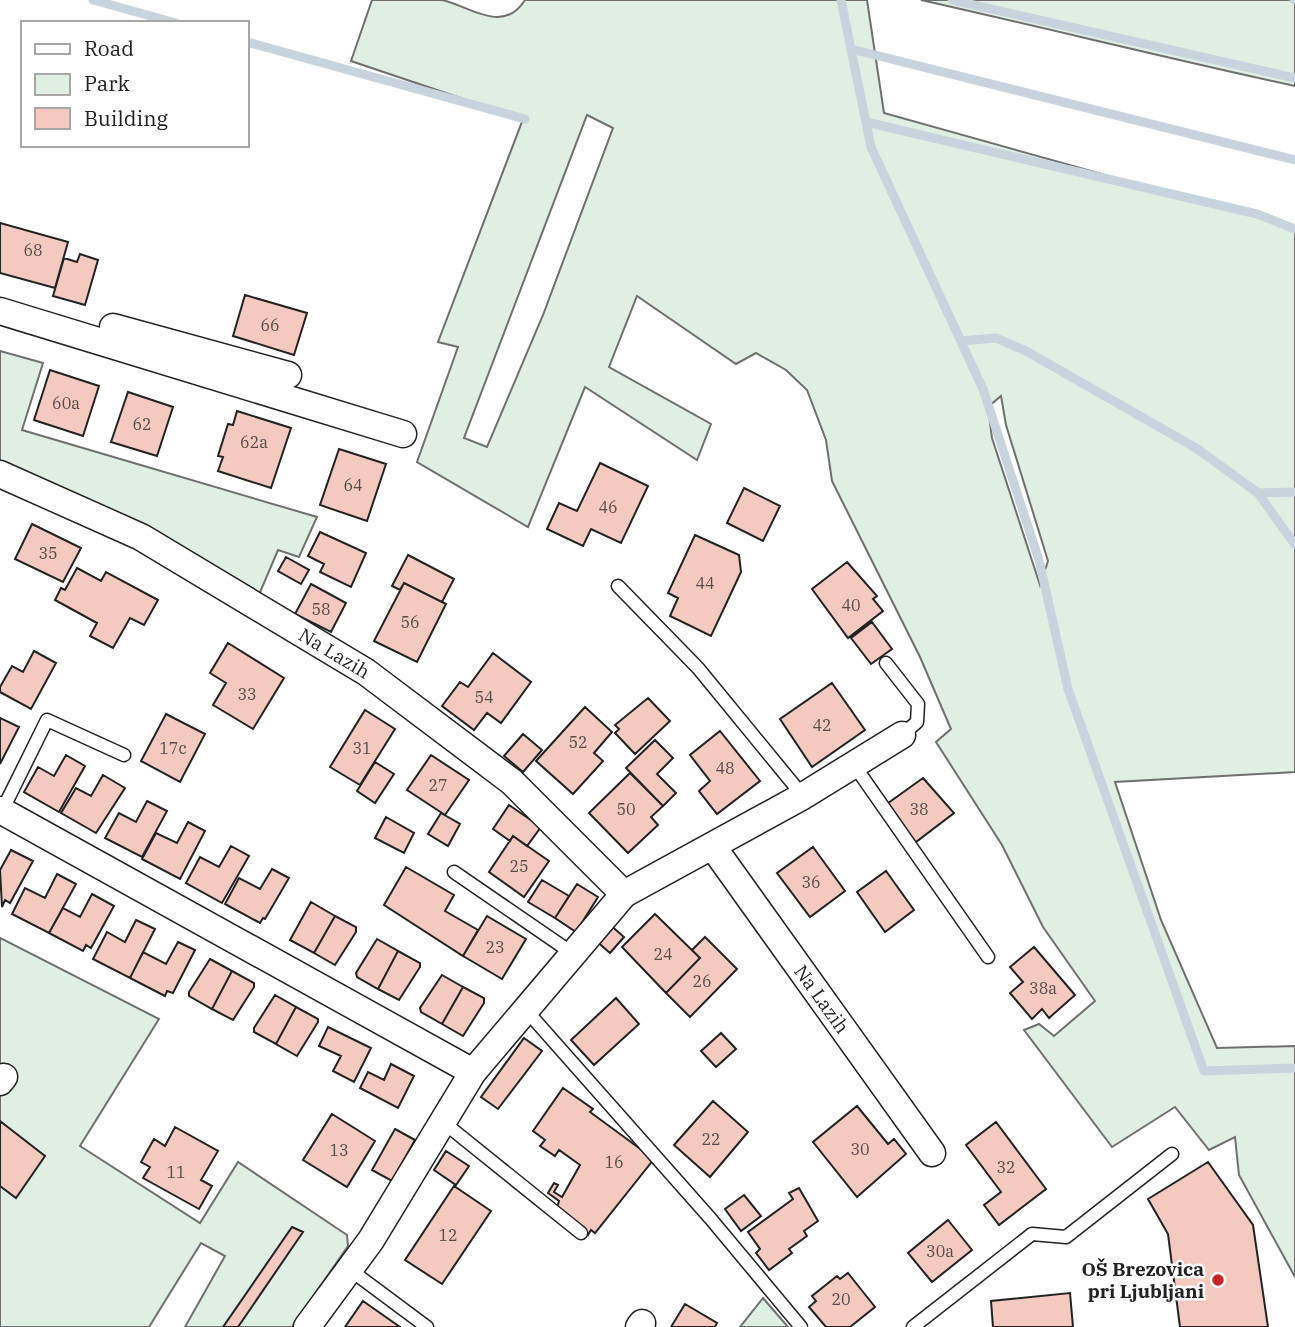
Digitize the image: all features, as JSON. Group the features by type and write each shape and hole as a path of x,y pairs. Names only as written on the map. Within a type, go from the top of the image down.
{"street":[{"path":"0,295 288,375"},
{"path":"0,311 403,433"},
{"name":"Na Lazih","path":"0,474 141,537 366,672 512,782 624,894"},
{"path":"307,1327 349,1269 473,1072 624,894 803,796 902,735"},
{"path":"1,811 473,1072"},
{"name":"Na Lazih","path":"713,847 932,1153"}],"lane":[{"path":"618,586 698,668 803,796"},
{"path":"886,663 918,704 917,722 902,735"},
{"path":"1,811 47,720 124,755"},
{"path":"854,765 988,957"},
{"path":"454,872 572,953"},
{"path":"525,1009 710,1218 801,1327"},
{"path":"443,1122 581,1233"},
{"path":"914,1327 1032,1234 1066,1237 1172,1154"},
{"path":"349,1269 427,1327"}],"green space":[{"path":"372,0 442,0 496,17 507,16 525,0 867,0 884,113 1295,228 1295,772 1115,782 1161,920 1217,1048 1295,1046 1295,1277 1239,1175 1235,1137 1209,1150 1175,1107 1112,1147 1024,1030 1039,1024 1054,1036 1095,1001 1043,927 1002,845 936,742 951,729 920,657 832,481 826,440 807,390 786,370 756,353 736,364 637,296 609,367 711,424 697,460 585,387 528,527 417,462 458,347 438,342 523,119 351,61","holes":["587,115 613,128 543,315 487,447 464,438","1001,396 1006,425 1048,561 1040,585 992,438 988,407"]},
{"path":"921,0 1295,0 1295,86 1201,65"},
{"path":"0,351 43,363 22,430 317,517 299,557 278,550 258,597 147,529 0,462"},
{"path":"0,938 159,1019 80,1146 200,1223 238,1162 347,1235 348,1246 292,1327 185,1327 225,1256 201,1243 149,1327 0,1327"},
{"path":"763,1298 788,1327 740,1327"}],"building":[{"path":"0,223 68,242 55,288 0,273"},
{"path":"80,254 98,260 85,305 53,296 64,258 77,262"},
{"path":"245,295 307,313 294,355 233,336"},
{"path":"50,370 99,386 83,436 34,420"},
{"path":"128,392 173,407 157,456 111,442"},
{"path":"237,411 291,428 271,488 218,471 223,457 218,456 228,424 233,425"},
{"path":"339,449 386,464 367,521 320,505"},
{"path":"600,463 648,486 621,543 591,529 583,546 547,529 559,503 577,511"},
{"path":"744,488 780,506 763,541 727,523"},
{"path":"32,524 81,548 63,582 15,559"},
{"path":"320,532 366,553 351,587 320,572 324,564 308,556"},
{"path":"695,535 739,555 741,572 711,636 670,616 678,598 668,593"},
{"path":"408,555 454,579 442,602 404,583 400,590 392,586"},
{"path":"286,557 309,570 301,584 278,571"},
{"path":"847,562 877,596 873,599 883,611 848,638 812,589"},
{"path":"77,568 101,581 106,572 158,600 144,625 130,618 113,648 90,636 97,623 55,600 61,588 65,590"},
{"path":"404,583 446,604 417,662 374,641"},
{"path":"311,584 346,603 331,632 295,614"},
{"path":"872,622 892,649 871,664 851,638"},
{"path":"228,643 284,678 253,729 213,705 226,683 210,673"},
{"path":"34,651 56,663 31,709 0,692 0,687 12,666 23,672"},
{"path":"493,653 531,682 501,723 487,713 474,730 442,706 460,682 468,687"},
{"path":"832,683 865,730 812,767 780,719"},
{"path":"648,698 670,721 635,754 615,733 619,729 615,725"},
{"path":"585,707 612,732 594,753 603,761 573,794 536,761"},
{"path":"365,710 395,729 360,785 330,767"},
{"path":"166,714 205,734 180,782 141,761"},
{"path":"0,718 19,727 0,764"},
{"path":"720,731 760,781 717,814 699,791 710,781 690,755"},
{"path":"523,734 542,750 523,772 504,756"},
{"path":"655,740 673,758 657,774 676,793 663,806 626,768"},
{"path":"66,755 85,766 59,812 24,792 38,767 54,776"},
{"path":"431,755 469,780 445,815 407,790"},
{"path":"375,762 394,774 375,803 357,791"},
{"path":"630,773 663,806 651,817 658,825 628,853 589,813"},
{"path":"103,775 125,788 96,833 61,813 76,788 91,796"},
{"path":"923,778 954,813 912,845 884,806"},
{"path":"147,801 167,811 142,857 105,838 119,813 136,822"},
{"path":"509,805 541,827 527,846 513,836 510,841 493,829"},
{"path":"441,813 460,824 448,846 428,834"},
{"path":"386,817 414,833 404,853 375,838"},
{"path":"188,822 205,831 180,879 142,859 156,833 177,843"},
{"path":"513,836 549,861 524,897 489,872"},
{"path":"231,846 249,856 222,903 186,883 200,857 219,867"},
{"path":"813,847 845,891 810,917 777,873"},
{"path":"11,850 33,861 10,903 5,900 2,907 0,870"},
{"path":"406,867 454,895 445,911 478,930 463,956 384,905"},
{"path":"272,869 289,878 260,923 225,904 239,878 260,889"},
{"path":"886,871 914,910 885,932 857,892"},
{"path":"57,874 76,884 49,933 12,914 25,888 45,898"},
{"path":"542,880 569,896 555,918 528,902"},
{"path":"577,884 598,897 576,932 555,918"},
{"path":"92,894 114,906 91,948 86,945 83,951 49,933 63,908 80,917"},
{"path":"311,902 335,916 314,953 290,940"},
{"path":"655,914 700,958 666,993 622,947"},
{"path":"335,916 356,927 356,932 335,965 314,953"},
{"path":"487,916 526,939 502,979 463,956"},
{"path":"136,920 155,929 130,978 93,959 107,932 125,942"},
{"path":"608,923 624,937 610,953 594,939"},
{"path":"705,937 737,969 690,1017 666,993 700,958 692,950"},
{"path":"377,939 398,951 378,989 357,977 356,973"},
{"path":"178,942 195,950 173,993 167,991 165,996 130,978 143,952 166,964"},
{"path":"1034,947 1075,995 1049,1018 1042,1009 1032,1019 1010,993 1023,982 1010,967"},
{"path":"398,951 420,963 399,1000 378,989"},
{"path":"210,959 232,971 212,1009 189,996"},
{"path":"232,971 254,983 233,1020 212,1009"},
{"path":"442,975 463,987 442,1024 421,1012 420,1008"},
{"path":"463,987 484,998 484,1003 463,1036 442,1024"},
{"path":"275,995 296,1007 276,1044 254,1032"},
{"path":"616,998 639,1024 594,1065 571,1040"},
{"path":"296,1007 318,1019 297,1056 276,1044"},
{"path":"328,1027 371,1048 354,1082 333,1071 341,1056 319,1046"},
{"path":"721,1033 736,1049 716,1067 701,1051"},
{"path":"524,1038 542,1051 498,1109 481,1097"},
{"path":"391,1064 414,1076 398,1108 360,1088 368,1072 384,1080"},
{"path":"563,1088 593,1109 590,1112 654,1159 595,1233 591,1230 588,1235 556,1212 559,1201 548,1193 554,1183 558,1185 554,1192 562,1197 580,1165 559,1150 555,1156 540,1146 545,1140 533,1131"},
{"path":"713,1101 748,1132 710,1177 674,1145"},
{"path":"857,1106 888,1144 894,1139 906,1154 857,1197 813,1142"},
{"path":"332,1114 375,1141 347,1187 303,1160"},
{"path":"0,1121 45,1156 16,1198 0,1186"},
{"path":"996,1122 1046,1189 999,1225 984,1205 1001,1192 966,1145"},
{"path":"175,1127 218,1151 201,1180 212,1186 199,1209 143,1178 150,1167 141,1162 154,1139 165,1146"},
{"path":"395,1129 415,1140 392,1181 372,1170"},
{"path":"446,1151 469,1166 456,1185 434,1170"},
{"name":"OŠ Brezovica pri Ljubljani","path":"1208,1162 1253,1225 1268,1327 1180,1327 1168,1234 1148,1199"},
{"path":"454,1186 491,1211 442,1284 405,1260"},
{"path":"799,1188 818,1221 804,1231 807,1236 789,1249 792,1253 769,1270 756,1253 760,1249 748,1232 793,1199 789,1193"},
{"path":"744,1195 761,1216 741,1231 725,1209"},
{"path":"948,1220 972,1250 932,1282 908,1253"},
{"path":"292,1227 303,1232 238,1327 223,1327"},
{"path":"848,1273 875,1307 850,1327 826,1327 809,1307 816,1301 812,1296 837,1276 840,1279"},
{"name":"OŠ Brezovica pri Ljubljani","path":"1070,1293 1073,1327 993,1327 991,1301"},
{"path":"363,1301 400,1327 345,1327"},
{"path":"685,1304 717,1323 715,1327 671,1327"}],"waterway":[{"path":"93,0 169,21"},
{"path":"841,0 871,147 983,389 1039,560 1068,689 1204,1071 1295,1068"},
{"path":"952,0 1295,78"},
{"path":"248,42 525,119"},
{"path":"851,49 1295,160"},
{"path":"866,122 1257,214 1295,229"},
{"path":"961,341 996,338 1026,351 1196,448 1258,493 1295,545"},
{"path":"1258,493 1295,492"}],"place":[{"name":"OŠ Brezovica pri Ljubljani","path":"1218,1280"}]}
